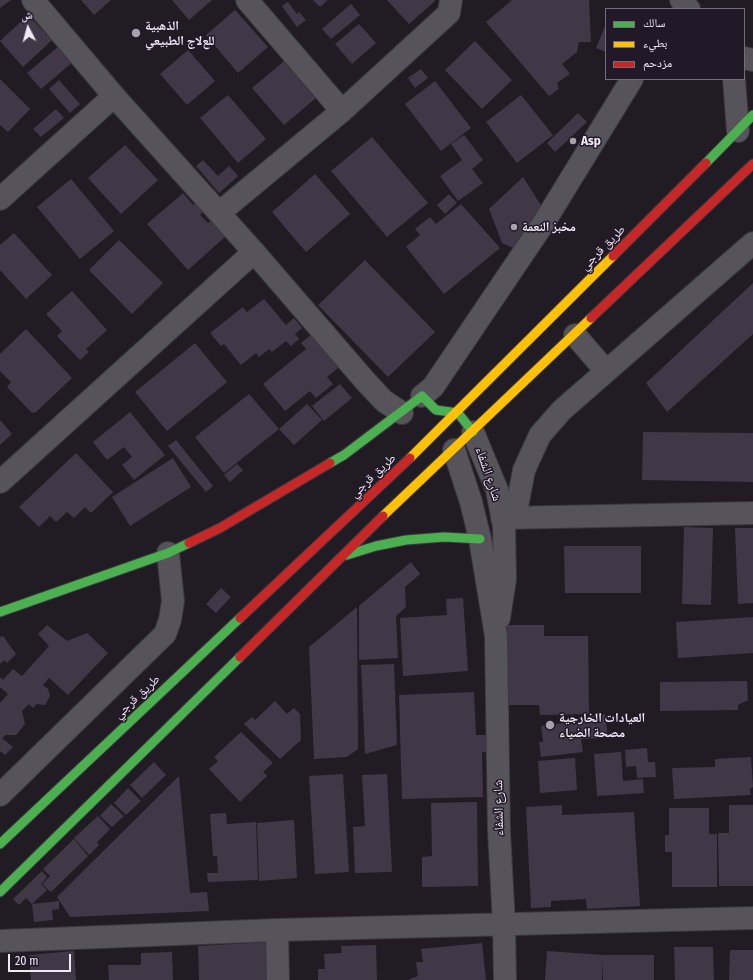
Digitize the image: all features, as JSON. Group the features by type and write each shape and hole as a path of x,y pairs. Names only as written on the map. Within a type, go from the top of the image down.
{"main road":[{"name":"طريق قرجي","path":"0,892 342,557 446,440 458,413 753,115"},
{"name":"طريق قرجي","path":"0,844 446,440 473,432 753,164"},
{"path":"429,403 446,440"},
{"path":"0,612 168,552 220,528 344,455 402,413 429,403 458,413 473,432"},
{"path":"342,557 376,546 406,540 444,537 480,539"}],"street":[{"path":"34,0 114,96 219,212 384,401 402,413"},
{"path":"247,0 342,111"},
{"path":"219,212 342,111 449,13 451,0"},
{"path":"429,403 433,387 543,224 631,80"},
{"path":"734,80 738,131"},
{"path":"0,199 114,96"},
{"path":"753,243 562,410 540,435 524,470 508,517 753,512"},
{"path":"0,482 254,252"},
{"path":"575,335 606,371"},
{"name":"شارع الشفاء","path":"473,432 508,517 505,579 496,636"},
{"name":"شارع الشفاء","path":"446,440 471,502 480,539 496,636 499,831 504,924 505,980"},
{"path":"0,795 164,634 170,620 173,601 168,552"},
{"path":"0,941 277,930 753,918"},
{"path":"277,930 278,980"}],"building":[{"path":"0,0 11,0 0,8"},
{"path":"81,0 111,0 94,15"},
{"path":"172,0 212,0 189,20"},
{"path":"313,0 328,0 320,7"},
{"path":"387,0 434,0 435,1 409,24"},
{"path":"512,0 589,0 591,42 579,42 577,52 562,64 570,74 557,83 559,89 549,96 486,22"},
{"path":"288,2 297,14 299,12 306,20 297,27 282,6"},
{"path":"351,4 360,15 331,39 322,29"},
{"path":"235,10 268,47 238,73 206,35"},
{"path":"28,15 52,40 23,67 0,41"},
{"path":"359,24 376,43 352,64 335,44"},
{"path":"605,26 605,52 596,48"},
{"path":"475,41 512,80 482,109 445,70"},
{"path":"59,46 73,62 41,89 27,73"},
{"path":"188,50 215,81 187,105 160,74"},
{"path":"284,61 316,98 284,125 252,88"},
{"path":"421,69 428,78 415,88 408,78"},
{"path":"0,79 30,109 8,132 0,125"},
{"path":"59,80 80,104 70,113 49,89"},
{"path":"435,81 471,128 441,151 405,104"},
{"path":"228,95 266,139 238,163 200,118"},
{"path":"521,95 553,135 517,163 486,122"},
{"path":"56,109 64,118 41,137 33,129"},
{"path":"578,113 587,122 555,152 547,143"},
{"path":"464,135 483,160 472,169 483,183 458,201 440,176 462,160 451,144"},
{"path":"372,137 428,203 387,237 331,171"},
{"path":"125,145 158,180 121,214 88,178"},
{"path":"203,160 218,176 229,166 238,176 219,193 196,166"},
{"path":"315,174 350,214 306,252 272,212"},
{"name":"مخبز النعمة","path":"523,177 544,210 518,250 502,243 489,209"},
{"path":"71,179 114,231 80,259 37,207"},
{"path":"183,193 193,205 196,202 204,211 200,215 208,223 212,220 226,236 188,270 147,224"},
{"path":"449,194 457,203 445,214 437,205"},
{"path":"461,204 500,248 444,294 406,247 420,235 415,229 430,217 436,224"},
{"path":"14,233 52,275 26,299 0,270 0,245"},
{"path":"119,240 163,283 132,314 89,270"},
{"path":"365,260 435,332 388,377 318,305"},
{"path":"753,283 753,334 667,412 646,383"},
{"path":"72,291 107,330 86,349 89,352 80,360 57,336 62,331 46,314"},
{"path":"264,299 286,325 294,318 302,328 295,334 299,339 291,346 286,341 272,352 269,349 259,357 256,353 241,365 224,344 221,346 210,333 243,307 247,312"},
{"path":"26,329 72,378 36,412 32,413 7,387 11,382 0,371 0,354"},
{"path":"312,334 339,367 327,377 333,384 316,398 310,391 285,411 263,384 306,349 301,343"},
{"path":"195,343 227,382 167,431 135,392"},
{"path":"340,384 352,398 324,421 312,406"},
{"path":"249,394 279,429 224,473 195,437"},
{"path":"307,404 322,420 294,445 279,429"},
{"path":"130,412 165,455 134,480 122,465 132,457 124,447 107,460 93,442"},
{"path":"0,420 12,434 0,445"},
{"path":"643,432 753,433 753,482 642,480"},
{"path":"176,440 213,486 206,492 168,446"},
{"path":"76,453 113,492 91,513 85,507 74,518 67,512 56,522 50,516 39,527 19,507"},
{"path":"173,458 191,487 130,526 112,497"},
{"path":"237,464 243,470 230,482 224,475"},
{"path":"684,527 713,528 711,605 682,604"},
{"path":"735,528 753,528 753,603 738,604"},
{"path":"564,546 641,546 641,593 565,593"},
{"path":"411,562 420,574 405,587 406,607 396,616 398,658 359,660 359,606"},
{"path":"221,588 231,597 216,613 206,604"},
{"path":"463,598 468,671 403,676 400,618 447,615 446,599"},
{"path":"357,607 358,749 347,757 314,759 309,647"},
{"path":"753,617 753,653 678,658 676,622"},
{"path":"47,625 67,641 87,633 108,653 68,695 49,678 43,685 48,689 50,696 45,705 37,704 33,708 29,704 22,711 25,724 16,735 6,735 2,738 13,747 5,755 0,751 0,703 8,694 0,687 0,677 3,680 13,669 22,676 49,646 38,634"},
{"path":"505,625 544,625 544,636 588,636 589,714 540,715 539,705 506,705"},
{"path":"3,636 16,654 7,663 4,660 0,664 0,637"},
{"path":"394,664 397,745 365,754 361,665"},
{"path":"747,681 748,700 738,705 738,710 660,711 660,682"},
{"path":"474,692 476,735 487,735 488,752 482,752 483,797 402,799 399,695"},
{"path":"275,701 287,714 294,708 300,714 301,740 280,759 244,724 252,717 255,720"},
{"path":"605,714 608,738 581,739 583,752 541,757 539,742 543,742 541,726 593,719 592,716"},
{"path":"241,732 273,763 263,772 267,776 240,802 209,769 218,761 214,757"},
{"path":"647,748 648,762 655,762 656,777 637,778 636,766 626,767 625,750"},
{"path":"621,752 623,781 643,779 644,793 597,796 594,754"},
{"path":"751,757 753,787 750,789 751,795 674,799 672,768 715,767 715,759"},
{"path":"575,758 577,790 540,793 538,761"},
{"path":"154,762 166,775 142,798 130,785"},
{"path":"343,774 349,872 315,874 309,776"},
{"path":"387,774 392,872 355,873 353,827 365,826 362,775"},
{"path":"179,776 190,893 207,892 209,911 70,917 57,897"},
{"path":"128,788 141,801 126,815 114,803"},
{"path":"477,802 478,886 422,887 422,857 432,856 431,803"},
{"path":"111,804 124,816 112,827 100,816"},
{"path":"562,805 562,815 634,812 640,906 587,909 586,899 551,901 551,907 531,908 526,807"},
{"path":"729,805 753,805 753,886 719,886 718,833 729,833"},
{"path":"669,808 709,808 709,834 717,834 717,887 672,887 672,852 665,852 665,835 669,835"},
{"path":"226,813 227,824 256,822 258,880 208,882 207,873 218,873 217,856 213,856 210,814"},
{"path":"98,816 110,829 97,842 99,845 89,855 74,838"},
{"path":"294,820 297,878 259,881 257,823"},
{"path":"74,839 88,856 51,892 42,884 50,876 43,869"},
{"path":"42,871 47,877 41,884 47,890 32,904 26,898 19,905 13,899"},
{"path":"59,901 59,909 52,910 53,920 34,922 32,904"},
{"path":"268,942 269,980 199,980 198,946"},
{"path":"482,943 486,980 407,980 418,976 416,962 423,962 421,949"},
{"path":"376,945 377,980 318,980 318,969 325,969 324,954 342,953 341,946"},
{"path":"674,947 713,947 714,980 675,980"},
{"path":"730,950 753,950 753,980 729,980"},
{"path":"74,951 76,980 31,980 29,955"},
{"path":"547,951 603,955 654,955 654,980 603,980 603,959 602,980 545,980"},
{"path":"172,952 173,980 109,980 108,965 141,965 141,953"}],"traffic: fast":[{"path":"706,163 753,115"},
{"path":"330,463 344,455 422,396 436,410 458,413 473,432"},
{"path":"347,555 376,546 406,540 444,537 480,539"},
{"path":"0,612 168,553 189,543"},
{"path":"0,844 240,618"},
{"path":"0,892 240,657"}],"traffic: slow":[{"path":"410,458 613,256"},
{"path":"383,516 591,318"}],"traffic: jam":[{"path":"613,256 706,163"},
{"path":"591,318 753,164"},
{"path":"240,618 410,458"},
{"path":"189,543 220,528 330,463"},
{"path":"240,657 383,516"}],"place":[{"name":"الذهبية للعﻻج الطبيعي","path":"136,33"},
{"name":"Asp","path":"573,141"},
{"name":"مخبز النعمة","path":"514,227"},
{"name":"العيادات الخارجية مصحة الضياء","path":"550,725"}]}
